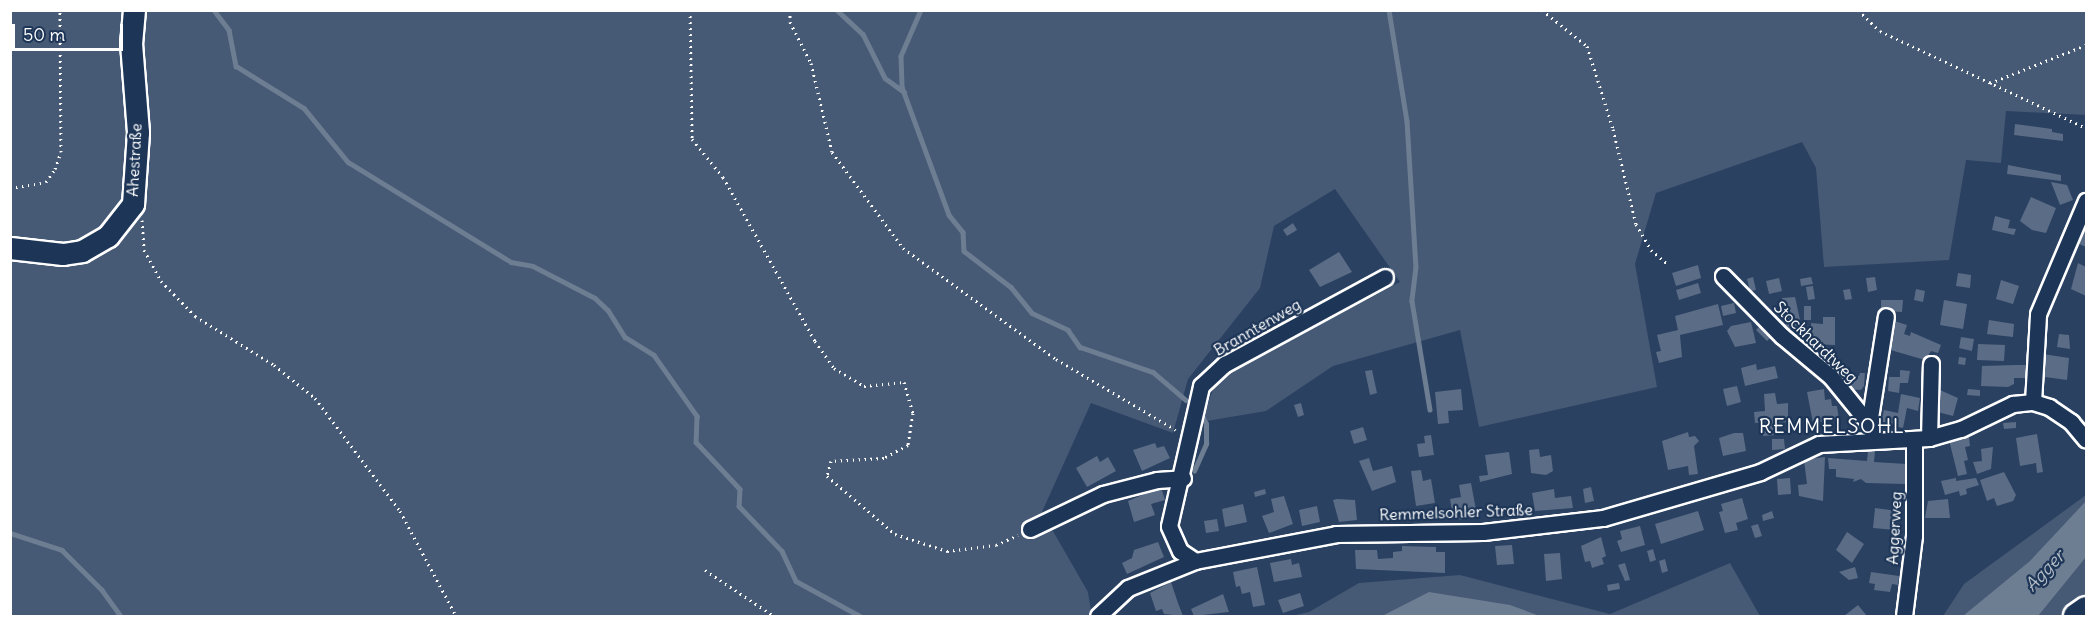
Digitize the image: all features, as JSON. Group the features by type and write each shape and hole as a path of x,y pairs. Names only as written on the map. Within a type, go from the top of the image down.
{"main road":[{"name":"Ahestraße","path":"10,248 63,254 82,251 108,236 133,204 138,132 131,44 134,10"},
{"path":"2076,616 2086,609"}],"street":[{"path":"2086,205 2038,314 2033,402 2049,406 2072,422 2086,440"},
{"name":"Stockhardtweg","path":"1724,276 1782,336 1830,377 1869,424 1875,440"},
{"name":"Branntenweg","path":"1195,561 1180,551 1169,526 1183,478 1188,437 1202,386 1225,364 1385,277"},
{"path":"1869,424 1886,316"},
{"path":"1922,440 1931,364"},
{"name":"Remmelsohler Straße","path":"1098,616 1128,588 1195,561 1336,534 1483,532 1603,518 1760,472 1806,447 1875,440 1922,440 1960,429 2013,404 2033,402"},
{"name":"Aggerweg","path":"1904,616 1914,536 1922,440"},
{"path":"1030,529 1103,494 1157,480 1183,478"}],"path":[{"path":"10,188 46,182 56,170 61,152 60,10"},
{"path":"690,10 692,139 723,177 815,341 834,368 864,386 904,382 913,413 908,445 884,458 831,461 827,476 895,534 947,551 996,546 1030,529"},
{"path":"790,10 790,22 812,63 832,152 903,248 1056,359 1188,437"},
{"path":"1542,10 1587,46 1613,129 1636,224 1651,250 1669,265"},
{"path":"1858,10 1880,32 2086,128"},
{"path":"1990,83 2086,45"},
{"path":"133,204 142,220 144,250 161,281 195,316 274,365 315,398 400,511 456,616"},
{"path":"705,570 774,616"}],"shaded area":[{"path":"10,11 2086,11 2086,115 2006,111 2001,163 1966,160 1949,260 1824,267 1816,168 1802,142 1656,193 1635,264 1657,387 1479,427 1460,330 1333,366 1266,411 1201,422 1217,379 1400,282 1335,189 1274,226 1260,288 1188,379 1173,433 1091,403 1042,512 1088,592 1092,616 11,616"},
{"path":"2086,495 2086,606 2071,616 1943,616 1964,584"},
{"path":"1730,563 1760,616 1291,616 1309,612 1359,583 1460,575 1610,614"}],"water":[{"name":"Agger","path":"2086,501 2086,557 2038,616 1963,616 2030,561"},
{"path":"1429,592 1510,605 1540,616 1382,616"}],"building":[{"path":"2015,124 2052,129 2052,132 2063,134 2063,141 2014,135"},
{"path":"2008,165 2061,175 2061,181 2007,174"},
{"path":"2051,182 2067,185 2073,200 2060,205"},
{"path":"2031,197 2056,208 2046,233 2032,230 2020,221"},
{"path":"1995,216 2010,220 2008,228 2016,229 2014,235 1992,230"},
{"path":"2086,221 2086,247 2077,243"},
{"path":"1293,223 1297,230 1287,236 1283,230"},
{"path":"1339,252 1352,272 1320,287 1309,270"},
{"path":"2078,263 2086,267 2086,296 2071,289"},
{"path":"1698,265 1701,278 1676,286 1672,273"},
{"path":"1958,273 1971,275 1970,288 1956,286"},
{"path":"1753,277 1756,290 1750,291 1747,279"},
{"path":"1811,277 1813,284 1801,286 1800,279"},
{"path":"1875,277 1877,290 1868,292 1866,278"},
{"path":"1779,278 1782,291 1769,294 1766,281"},
{"path":"2001,280 2019,286 2013,304 1996,299"},
{"path":"1698,283 1701,293 1679,300 1676,290"},
{"path":"1813,286 1815,299 1808,300 1806,287"},
{"path":"1850,289 1852,299 1845,300 1843,290"},
{"path":"1916,289 1925,291 1923,302 1914,300"},
{"path":"1795,297 1802,329 1783,329 1782,298"},
{"path":"1881,300 1903,300 1902,312 1881,311"},
{"path":"1944,300 1967,304 1963,329 1940,325"},
{"path":"1734,303 1736,313 1723,316 1721,306"},
{"path":"1718,304 1723,325 1680,335 1682,357 1659,363 1656,352 1661,351 1657,335 1678,330 1675,316"},
{"path":"1804,306 1811,306 1811,320 1804,320"},
{"path":"1823,317 1835,317 1835,345 1811,344 1811,323 1823,324"},
{"path":"1989,320 2014,324 2013,337 1987,334"},
{"path":"1894,321 1907,325 1904,334 1910,336 1911,332 1941,345 1938,353 1931,351 1925,360 1887,349"},
{"path":"1751,322 1756,343 1735,347 1727,331 1731,326"},
{"path":"1762,324 1773,335 1767,341 1756,330"},
{"path":"2059,334 2069,335 2070,349 2057,347"},
{"path":"1961,337 1974,339 1972,351 1959,348"},
{"path":"1978,344 2005,345 2004,361 1977,360"},
{"path":"2043,354 2069,358 2067,380 2045,377"},
{"path":"1959,357 1966,358 1965,365 1958,364"},
{"path":"1756,364 1757,370 1775,366 1778,378 1745,386 1741,368"},
{"path":"2028,365 2028,378 2014,378 2014,384 2008,387 1981,386 1982,366"},
{"path":"1372,370 1377,393 1370,395 1365,371"},
{"path":"1900,370 1910,371 1908,383 1900,383 1899,393 1888,391 1889,377 1900,377"},
{"path":"1860,373 1865,373 1864,386 1861,390 1846,389 1847,375 1859,376"},
{"path":"1737,386 1741,402 1727,406 1723,389"},
{"path":"1933,387 1958,398 1953,416 1934,411 1938,393 1932,392"},
{"path":"1461,389 1463,410 1448,411 1449,423 1438,424 1435,392"},
{"path":"1824,389 1825,400 1831,399 1832,406 1837,406 1839,420 1813,423 1807,392"},
{"path":"1968,389 1980,390 1980,396 1967,395"},
{"path":"1775,393 1777,404 1788,403 1788,422 1776,423 1777,435 1763,436 1763,424 1767,422 1755,423 1754,412 1765,411 1764,394"},
{"path":"1901,394 1920,398 1918,411 1907,408 1903,428 1881,423 1884,410 1898,413"},
{"path":"1301,403 1304,415 1298,417 1294,405"},
{"path":"2016,422 2016,428 2004,429 2003,423"},
{"path":"1363,427 1367,440 1354,444 1350,431"},
{"path":"1688,432 1689,437 1695,436 1699,441 1694,446 1698,474 1689,475 1688,466 1668,470 1662,441"},
{"path":"1734,433 1743,433 1746,451 1723,456 1719,438"},
{"path":"2037,434 2043,472 2037,473 2036,463 2020,466 2016,438"},
{"path":"1431,435 1434,455 1419,457 1417,444 1425,443 1424,436"},
{"path":"1969,437 1970,446 1965,447 1968,460 1964,461 1967,474 1958,476 1949,440"},
{"path":"1772,439 1784,439 1785,449 1772,450"},
{"path":"1155,443 1157,448 1164,446 1170,458 1142,471 1133,450"},
{"path":"1993,447 1991,469 1977,474 1973,462 1982,461 1981,449"},
{"path":"1539,449 1540,457 1551,455 1553,471 1546,475 1531,473 1529,450"},
{"path":"1868,451 1875,451 1874,462 1907,464 1906,479 1912,479 1911,491 1906,491 1906,484 1866,483 1861,479 1853,482 1854,479 1836,477 1836,469 1829,469 1828,458 1867,461"},
{"path":"1509,452 1512,474 1480,482 1479,476 1488,475 1485,455"},
{"path":"1097,456 1100,462 1108,457 1116,471 1087,487 1076,468"},
{"path":"1825,457 1823,501 1799,496 1798,485 1807,484 1804,460"},
{"path":"1369,458 1373,471 1392,466 1396,482 1372,491 1359,461"},
{"path":"1421,470 1423,481 1431,479 1435,503 1416,506 1411,471"},
{"path":"2004,472 2016,495 2013,501 1997,506 1994,498 1987,501 1980,480"},
{"path":"1790,478 1791,494 1778,495 1777,479"},
{"path":"1956,478 1956,481 1976,478 1979,485 1966,489 1967,494 1960,496 1959,491 1945,495 1941,481"},
{"path":"1471,483 1477,515 1460,520 1452,511 1450,499 1461,497 1459,485"},
{"path":"1161,487 1165,500 1151,504 1155,515 1134,522 1128,501"},
{"path":"1591,487 1594,501 1585,503 1583,489"},
{"path":"1265,489 1266,494 1255,497 1254,492"},
{"path":"1554,489 1555,498 1571,496 1573,508 1535,511 1532,493"},
{"path":"1284,496 1293,524 1269,533 1262,516 1274,512 1271,499"},
{"path":"1742,498 1748,519 1736,523 1738,530 1725,533 1719,512 1723,511 1721,504"},
{"path":"1948,499 1950,518 1925,518 1928,501"},
{"path":"1333,500 1355,500 1357,520 1339,522"},
{"path":"1243,504 1247,522 1225,527 1222,509"},
{"path":"1317,506 1320,522 1302,526 1299,510"},
{"path":"1875,508 1898,511 1895,530 1873,528"},
{"path":"1698,511 1704,530 1661,544 1655,524"},
{"path":"1772,511 1774,518 1763,521 1762,515"},
{"path":"1217,519 1219,531 1206,533 1204,521"},
{"path":"1758,524 1762,536 1755,538 1751,526"},
{"path":"1640,526 1645,545 1621,552 1617,541 1622,539 1620,531"},
{"path":"1847,532 1864,544 1852,563 1836,550"},
{"path":"1601,537 1606,556 1602,558 1604,564 1592,568 1590,561 1585,562 1581,546"},
{"path":"1158,542 1164,557 1127,574 1122,563 1132,558 1134,550"},
{"path":"1512,545 1514,564 1497,565 1495,546"},
{"path":"1402,546 1436,547 1436,552 1445,552 1445,573 1356,569 1355,550 1377,550 1378,559 1393,558 1393,552 1402,551"},
{"path":"1653,549 1656,560 1650,562 1647,551"},
{"path":"1560,553 1562,579 1546,581 1544,554"},
{"path":"1291,559 1292,565 1299,563 1302,577 1274,582 1270,563"},
{"path":"1665,559 1668,571 1662,573 1659,561"},
{"path":"1625,563 1630,580 1625,581 1618,565"},
{"path":"1257,567 1265,605 1253,607 1250,592 1242,594 1240,586 1236,587 1233,572"},
{"path":"1855,567 1858,578 1849,580 1839,572"},
{"path":"1871,572 1899,576 1898,585 1892,584 1890,592 1874,590 1875,584 1869,583"},
{"path":"1171,582 1183,616 1164,614 1162,609 1156,611 1150,593"},
{"path":"1619,583 1620,589 1608,591 1607,585"},
{"path":"1300,593 1304,606 1283,613 1278,600"},
{"path":"1223,594 1229,612 1194,616 1191,609"},
{"path":"1858,605 1867,616 1844,616"}],"waterway":[{"path":"214,10 229,30 236,66 304,108 348,162 511,262 533,266 595,298 608,310 625,337 654,355 697,416 696,442 740,489 739,506 782,551 796,581 860,616"},
{"path":"837,10 863,34 885,78 904,92"},
{"path":"921,10 901,56 902,87 949,215 963,232 964,251 1011,287 1032,313 1068,330 1080,347 1153,372 1186,400"},
{"path":"1389,10 1407,121 1416,267 1412,301 1430,410"},
{"path":"1194,471 1206,444 1206,424 1201,414"},
{"path":"10,533 62,550 102,590 121,616"}],"district":[{"name":"REMMELSOHL","path":"1832,425"}]}
